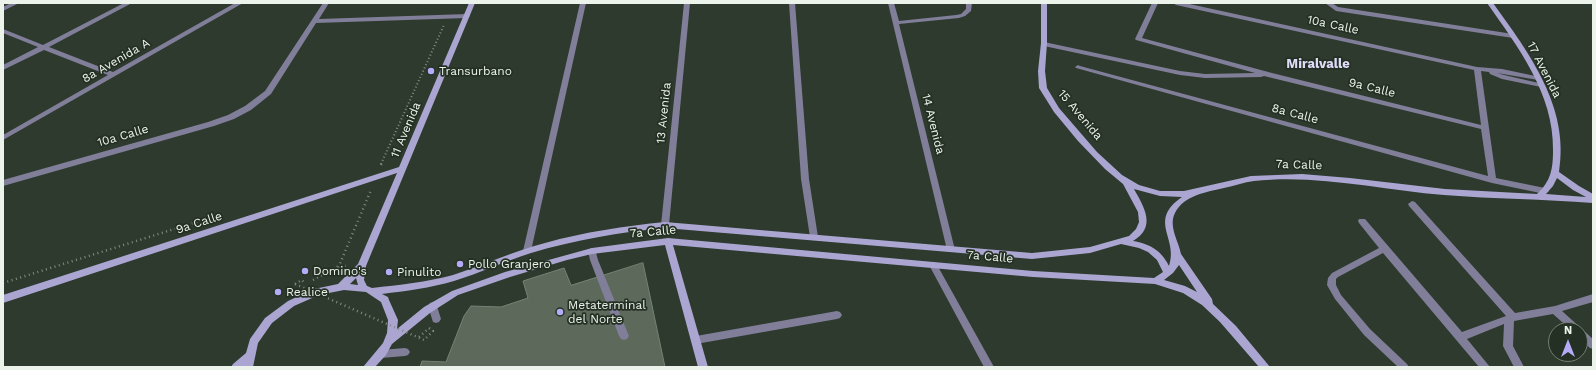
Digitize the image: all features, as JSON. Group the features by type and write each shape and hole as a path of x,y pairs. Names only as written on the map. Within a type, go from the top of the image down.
{"main road":[{"name":"11 Avenida","path":"368,290 360,280 362,266 472,3"},
{"name":"15 Avenida","path":"1044,3 1044,44 1040,71 1044,89 1052,106 1070,127 1107,166 1127,183"},
{"name":"17 Avenida","path":"1490,3 1513,36 1540,81 1554,115 1558,145 1555,173 1550,186 1542,193"},
{"name":"9a Calle","path":"3,299 402,169"},
{"path":"1555,173 1576,188 1593,197"},
{"name":"7a Calle","path":"1177,256 1169,229 1171,210 1193,193 1253,178 1315,178 1445,192 1542,193"},
{"name":"7a Calle","path":"338,287 352,287 368,290 413,287 442,281 527,251 600,233 665,225 1032,256 1090,250 1132,238 1140,231 1143,222 1142,212 1127,183"},
{"path":"1127,183 1149,192 1172,196 1193,193"},
{"path":"1542,193 1593,200"},
{"name":"7a Calle","path":"389,341 433,306 455,293 508,274 592,251 668,241 1071,277 1156,281"},
{"path":"668,241 696,340 702,367"},
{"path":"1121,241 1140,245 1153,250 1163,259 1168,272"},
{"path":"1156,281 1174,266 1177,256"},
{"path":"1177,256 1216,313"},
{"name":"11 Avenida","path":"338,287 362,266"},
{"path":"1156,281 1186,290 1197,296 1216,313 1265,367"},
{"path":"248,367 248,356 252,343 260,329 272,317 286,306 302,297 319,291 338,287"},
{"path":"368,290 385,299 392,311 393,325 389,341 381,354 368,367"},
{"path":"236,367 248,356"}],"street":[{"path":"3,9 16,3"},
{"path":"3,68 129,3"},
{"name":"8a Avenida A","path":"3,138 240,3"},
{"name":"10a Calle","path":"3,183 211,124 231,117 248,108 268,92 326,3"},
{"path":"527,251 583,3"},
{"name":"13 Avenida","path":"665,225 687,3"},
{"path":"792,3 805,179 814,237"},
{"name":"14 Avenida","path":"891,3 951,250"},
{"name":"9a Calle","path":"1155,3 1138,39 1270,75 1485,128"},
{"name":"10a Calle","path":"1176,3 1485,70 1502,77 1540,81"},
{"path":"1328,3 1336,9 1513,36"},
{"path":"896,23 957,18 963,15 969,7"},
{"path":"314,22 467,16"},
{"path":"3,31 42,48 114,74"},
{"path":"1044,44 1180,73 1225,76 1270,75"},
{"name":"8a Calle","path":"1078,67 1542,193"},
{"path":"1477,69 1492,180"},
{"path":"1412,204 1511,318 1508,346 1519,367"},
{"path":"1362,221 1384,249 1461,337 1485,367"},
{"path":"1384,249 1335,275 1332,278 1331,285 1338,297 1367,332 1404,367"},
{"path":"592,251 598,273 624,336"},
{"path":"933,264 989,367"},
{"path":"1461,337 1511,318 1555,310 1593,298"},
{"path":"433,306 436,319"},
{"path":"1555,310 1568,322"},
{"path":"696,340 837,315"},
{"path":"381,354 405,352"}],"path":[{"path":"338,287 339,266 382,164 448,17"},
{"path":"374,167 382,164"},
{"path":"3,283 208,219"},
{"path":"362,266 339,266 305,284 302,280 295,284 424,340 433,331 429,328 419,337"}],"building":[{"name":"Metaterminal del Norte","path":"643,263 665,367 420,367 422,361 446,362 464,316 471,306 501,307 528,298 523,281 564,268 571,285"}],"place":[{"name":"Transurbano","path":"431,71"},
{"name":"Pollo Granjero","path":"460,264"},
{"name":"Domino's","path":"305,271"},
{"name":"Pinulito","path":"389,272"},
{"name":"Realice","path":"278,292"},
{"name":"Metaterminal del Norte","path":"560,312"}],"district":[{"name":"Miralvalle","path":"1318,64"}]}
